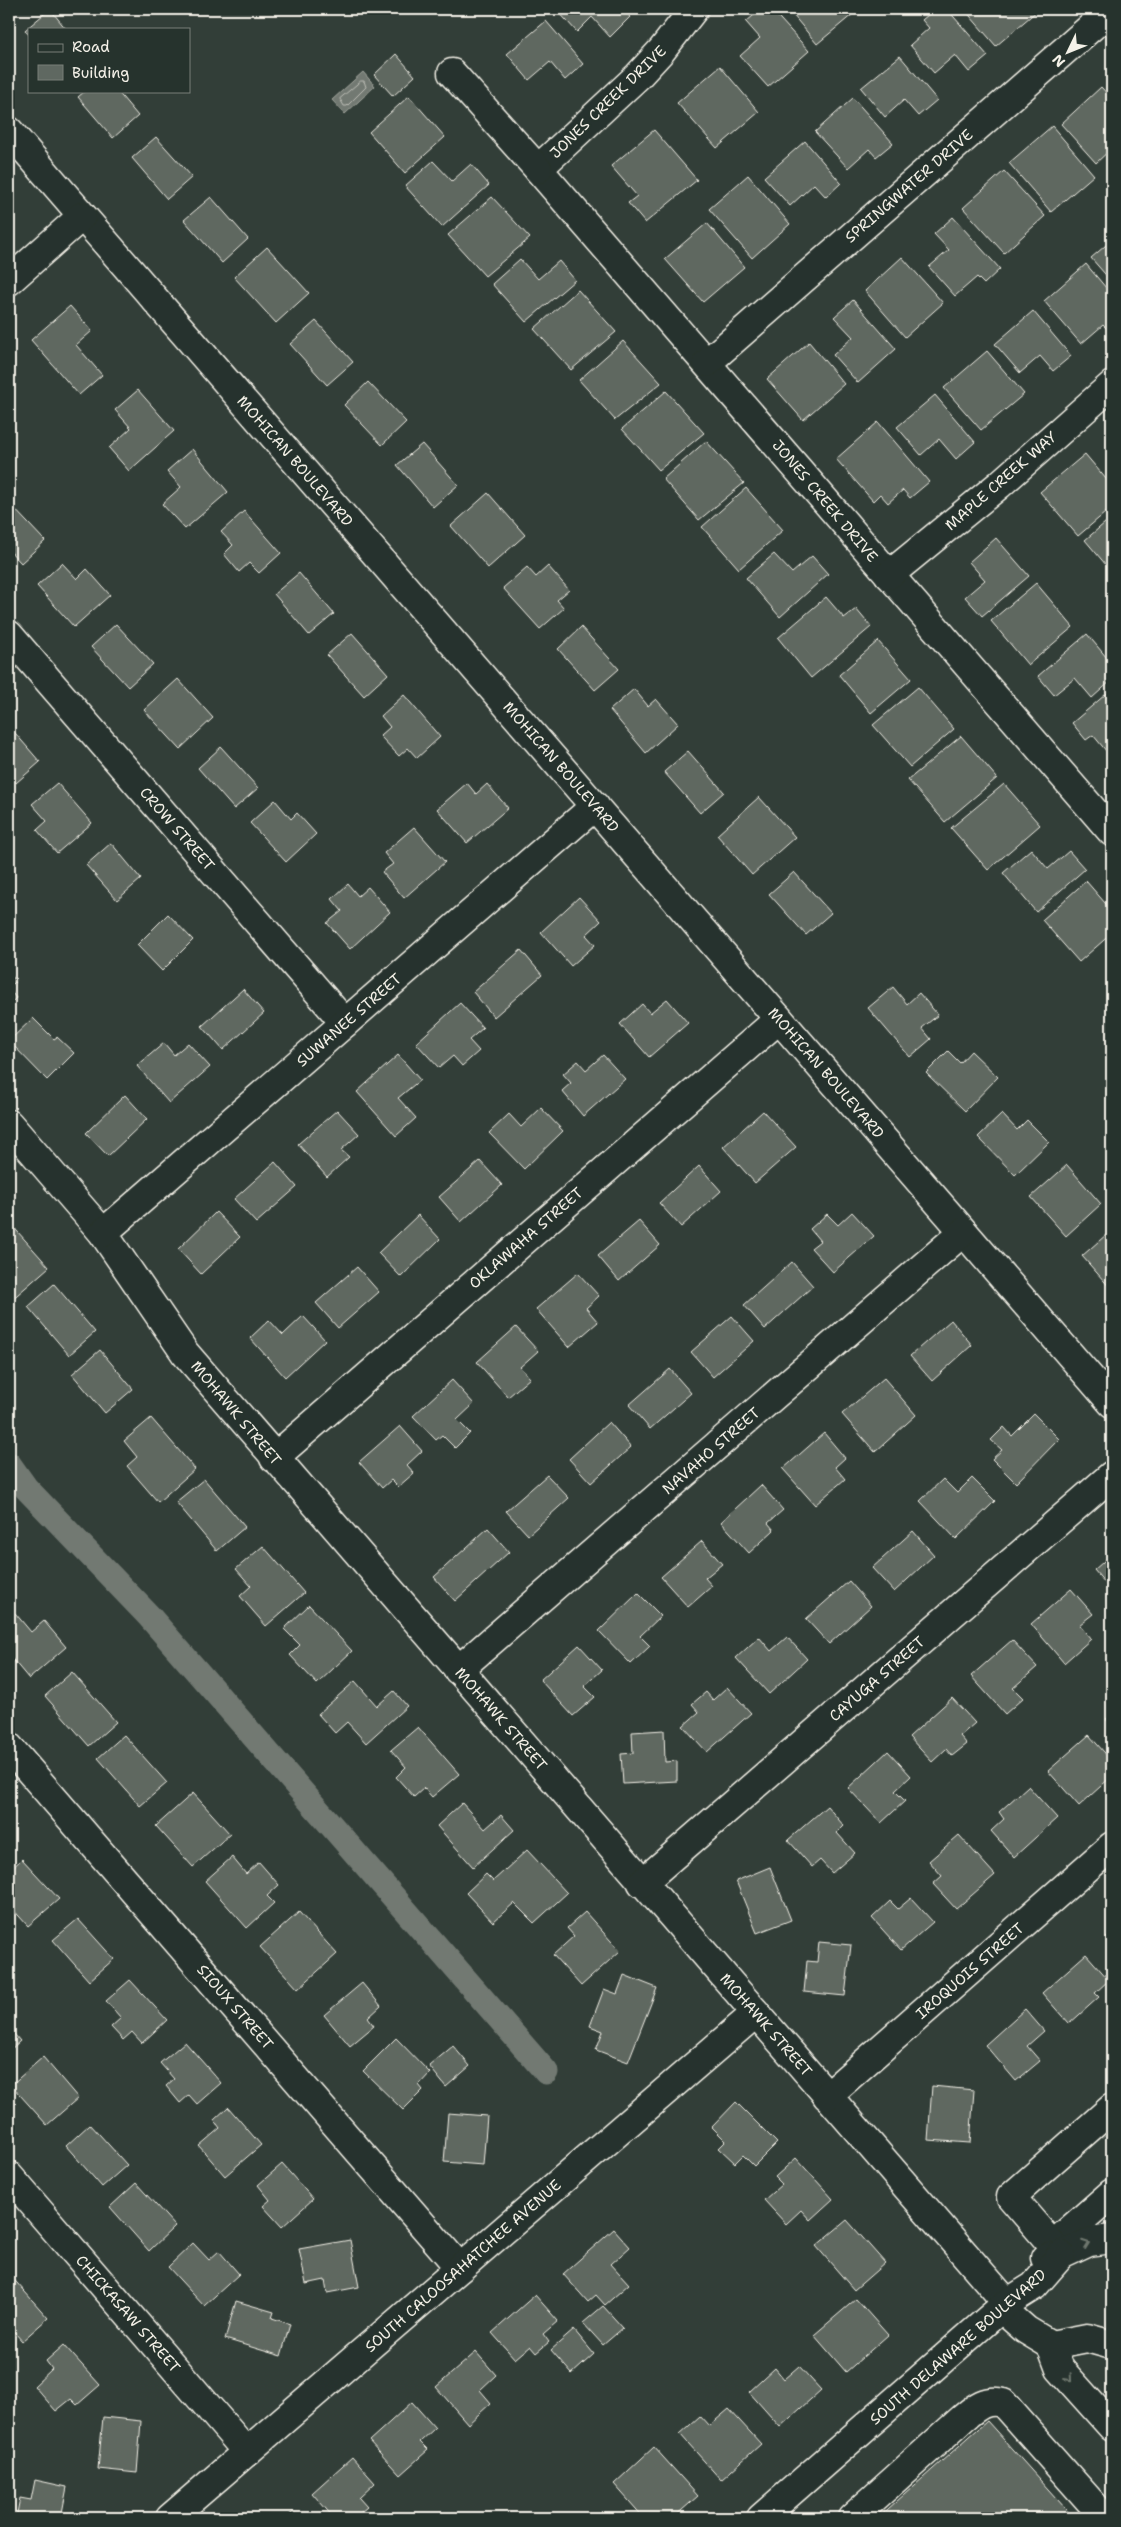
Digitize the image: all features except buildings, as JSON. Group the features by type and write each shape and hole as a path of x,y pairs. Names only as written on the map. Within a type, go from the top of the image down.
{"street":[{"name":"JONES CREEK DRIVE","path":"538,169 647,68 694,9"},
{"name":"SPRINGWATER DRIVE","path":"707,362 1112,9"},
{"name":"JONES CREEK DRIVE","path":"452,73 707,362 888,575 1112,832"},
{"name":"MOHICAN BOULEVARD","path":"9,131 1112,1403"},
{"path":"9,280 82,216"},
{"name":"MAPLE CREEK WAY","path":"888,575 1110,392"},
{"name":"CROW STREET","path":"9,635 345,1023"},
{"name":"SUWANEE STREET","path":"103,1233 594,806"},
{"name":"OKLAWAHA STREET","path":"274,1458 779,1019"},
{"name":"MOHAWK STREET","path":"9,1124 103,1233 185,1353 274,1458 756,2013 1004,2306 1026,2330 1051,2344"},
{"name":"NAVAHO STREET","path":"458,1670 963,1232"},
{"name":"CAYUGA STREET","path":"642,1883 1112,1475"},
{"name":"SIOUX STREET","path":"9,1747 460,2268"},
{"name":"IROQUOIS STREET","path":"827,2096 1112,1846"},
{"name":"SOUTH CALOOSAHATCHEE AVENUE","path":"170,2518 756,2013"},
{"path":"1112,2108 1011,2197 1057,2250 1112,2193"},
{"name":"CHICKASAW STREET","path":"9,2176 247,2452"},
{"name":"SOUTH DELAWARE BOULEVARD","path":"761,2518 1004,2306 1024,2276 1044,2258 1057,2250 1089,2242 1112,2239"},
{"path":"1112,2345 1087,2338 1051,2344 1060,2368 1112,2427"},
{"path":"852,2518 962,2419 980,2404 992,2400 1002,2403 1105,2518"}],"water":[{"path":"363,72 375,86 345,114 332,100"}],"waterway":[{"path":"9,1464 26,1488 148,1615 546,2072"}]}
